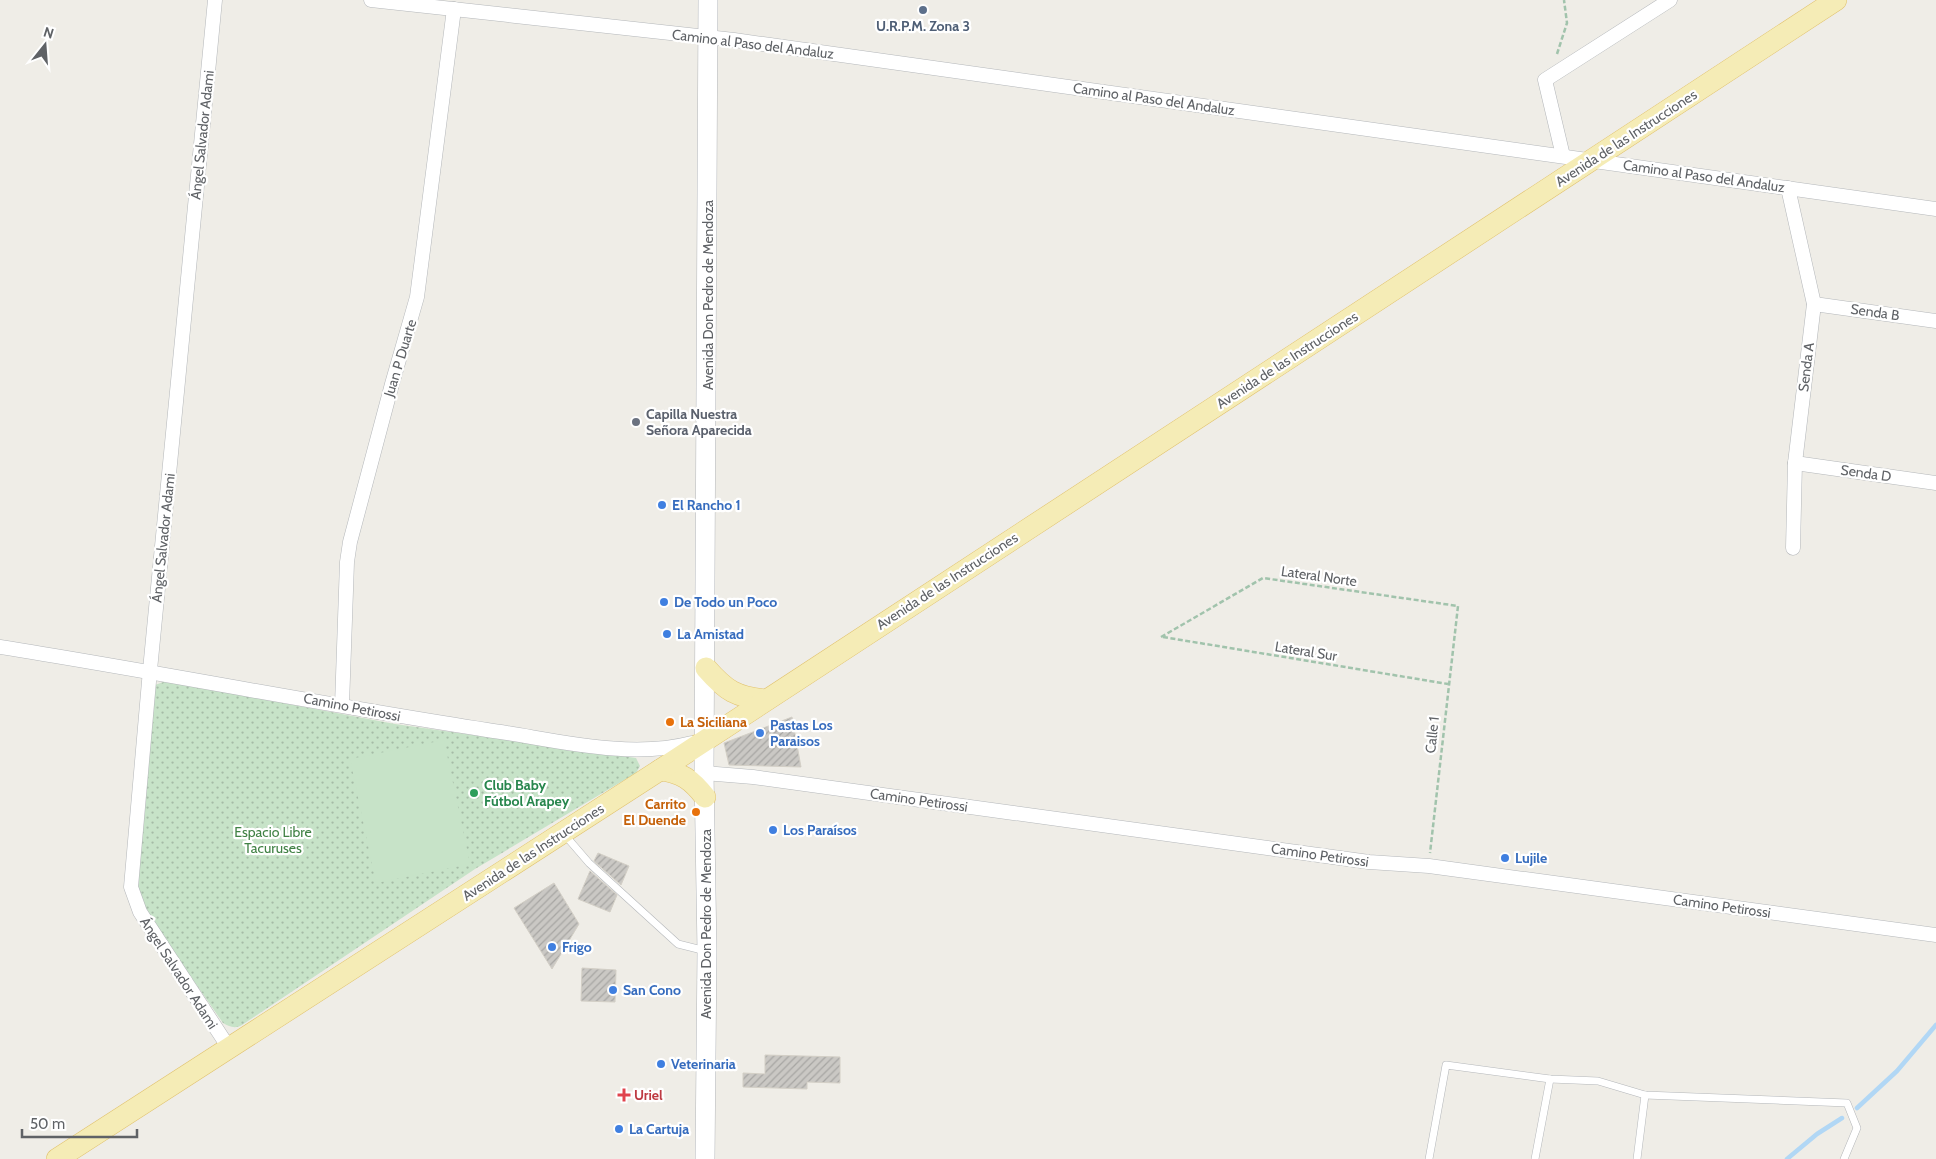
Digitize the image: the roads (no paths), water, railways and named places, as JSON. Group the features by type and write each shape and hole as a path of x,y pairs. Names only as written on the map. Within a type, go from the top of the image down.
{"main road":[{"name":"Avenida de las Instrucciones","path":"57,1159 660,770 1593,159 1826,3"},
{"path":"706,668 729,691 744,698 766,700"},
{"path":"660,770 683,775 694,782 704,797"}],"street":[{"name":"Ángel Salvador Adami","path":"216,0 150,670 131,887 140,912 229,1048"},
{"name":"Camino al Paso del Andaluz","path":"371,0 709,38 1593,159 1936,209"},
{"name":"Avenida Don Pedro de Mendoza","path":"705,1159 707,951 704,773 708,0"},
{"path":"1563,156 1545,80 1670,0"},
{"name":"Juan P Duarte","path":"342,705 347,562 350,542 384,413 418,297 454,9"},
{"name":"Senda A","path":"1788,188 1814,304 1796,463 1793,548"},
{"name":"Senda B","path":"1814,304 1936,321"},
{"name":"Senda D","path":"1796,463 1936,483"},
{"name":"Camino Petirossi","path":"0,647 150,670 342,705 373,713 618,749 667,750 705,740"},
{"name":"Camino Petirossi","path":"704,773 763,778 1369,862 1429,866 1936,935"}],"lane":[{"path":"562,832 589,863 678,944 693,950 707,951"},
{"path":"1429,1159 1446,1065 1550,1079 1598,1081 1645,1095 1847,1103 1857,1128 1844,1159"},
{"path":"1535,1159 1550,1079"},
{"path":"1637,1159 1645,1095"}],"waterway":[{"path":"1857,1108 1897,1071 1936,1025"},
{"path":"1787,1159 1817,1134 1842,1118"}],"place":[{"name":"U.R.P.M. Zona 3","path":"923,10"},
{"name":"Capilla Nuestra Señora Aparecida","path":"636,422"},
{"name":"El Rancho 1","path":"662,505"},
{"name":"De Todo un Poco","path":"664,602"},
{"name":"La Amistad","path":"667,634"},
{"name":"La Siciliana","path":"670,722"},
{"name":"Pastas Los Paraisos","path":"760,733"},
{"name":"Club Baby Fútbol Arapey","path":"474,793"},
{"name":"Carrito El Duende","path":"696,812"},
{"name":"Los Paraísos","path":"773,830"},
{"name":"Lujile","path":"1505,858"},
{"name":"Frigo","path":"552,947"},
{"name":"San Cono","path":"613,990"},
{"name":"Veterinaria","path":"661,1064"},
{"name":"Uriel","path":"624,1095"},
{"name":"La Cartuja","path":"619,1129"}],"park label":[{"name":"Espacio Libre Tacuruses","path":"273,840"}]}
